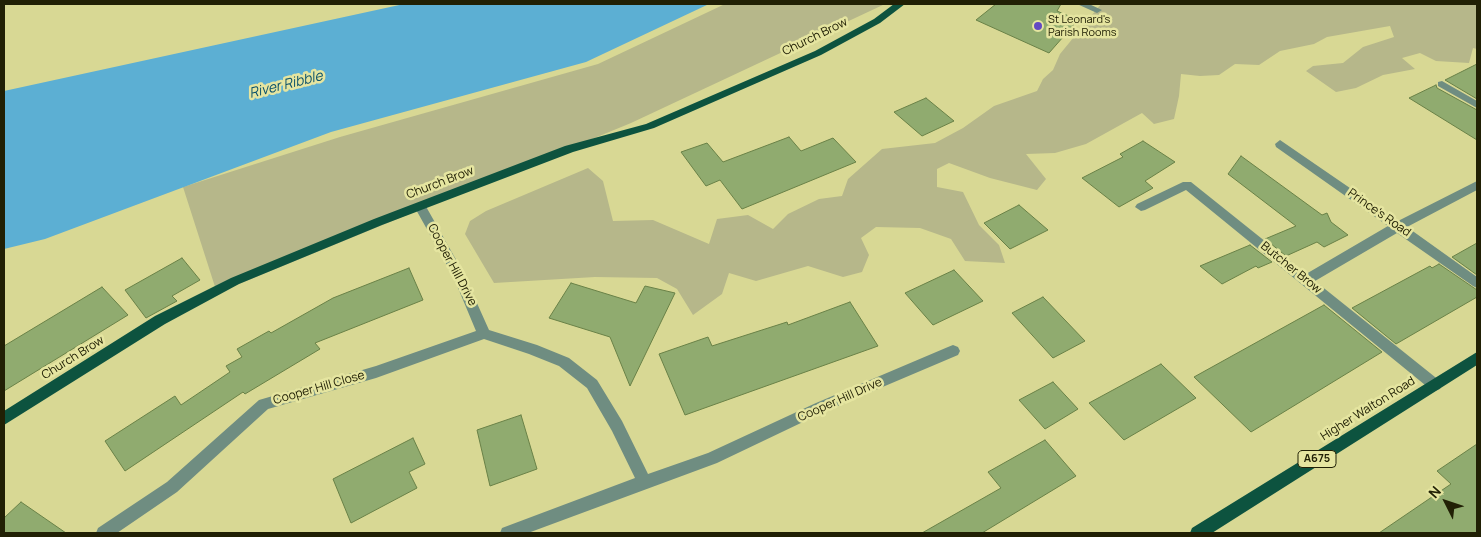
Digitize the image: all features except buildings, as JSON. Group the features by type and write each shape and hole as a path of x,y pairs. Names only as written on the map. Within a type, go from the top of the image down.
{"main road":[{"name":"Church Brow","path":"4,419 160,320 227,285 420,206 570,149 650,126 818,53 877,21 900,4"},
{"name":"Higher Walton Road","path":"1198,533 1477,358"}],"street":[{"path":"1082,4 1097,10"},
{"path":"1442,84 1477,104"},
{"name":"Prince's Road","path":"1280,144 1477,283"},
{"name":"Butcher Brow","path":"1141,207 1187,185 1435,384"},
{"path":"1306,280 1397,226 1477,185"},
{"name":"Cooper Hill Drive","path":"420,206 459,275 484,334"},
{"path":"484,334 532,349 564,362 592,384 617,426 644,482"},
{"name":"Cooper Hill Close","path":"104,533 172,487 264,404 376,372 484,334"},
{"name":"Cooper Hill Drive","path":"508,533 712,458 821,407 953,351"}],"green space":[{"path":"725,4 885,4 631,123 217,293 183,187 340,137 598,64"},
{"path":"1101,4 1477,4 1477,49 1473,48 1469,63 1436,61 1420,53 1402,58 1415,69 1383,75 1356,88 1336,92 1306,71 1313,66 1343,63 1363,47 1394,37 1390,26 1327,37 1314,44 1280,51 1259,65 1235,64 1219,75 1181,74 1174,119 1154,124 1142,113 1086,144 1055,153 1026,154 1046,179 1037,190 990,178 949,163 937,169 937,187 963,192 979,225 999,245 1005,263 965,261 951,239 920,228 876,227 861,238 869,255 862,272 843,277 808,266 756,281 729,273 722,294 693,315 677,289 657,278 595,277 494,283 465,234 470,221 486,211 588,168 603,181 613,221 653,220 709,244 717,219 748,215 773,229 788,214 819,199 842,196 848,179 882,149 935,143 963,128 994,106 1037,91 1043,79 1053,70 1060,54"}],"water":[{"name":"River Ribble","path":"404,4 709,4 586,62 331,132 45,239 4,249 4,91"}],"place":[{"name":"St Leonard's Parish Rooms","path":"1038,26"}]}
